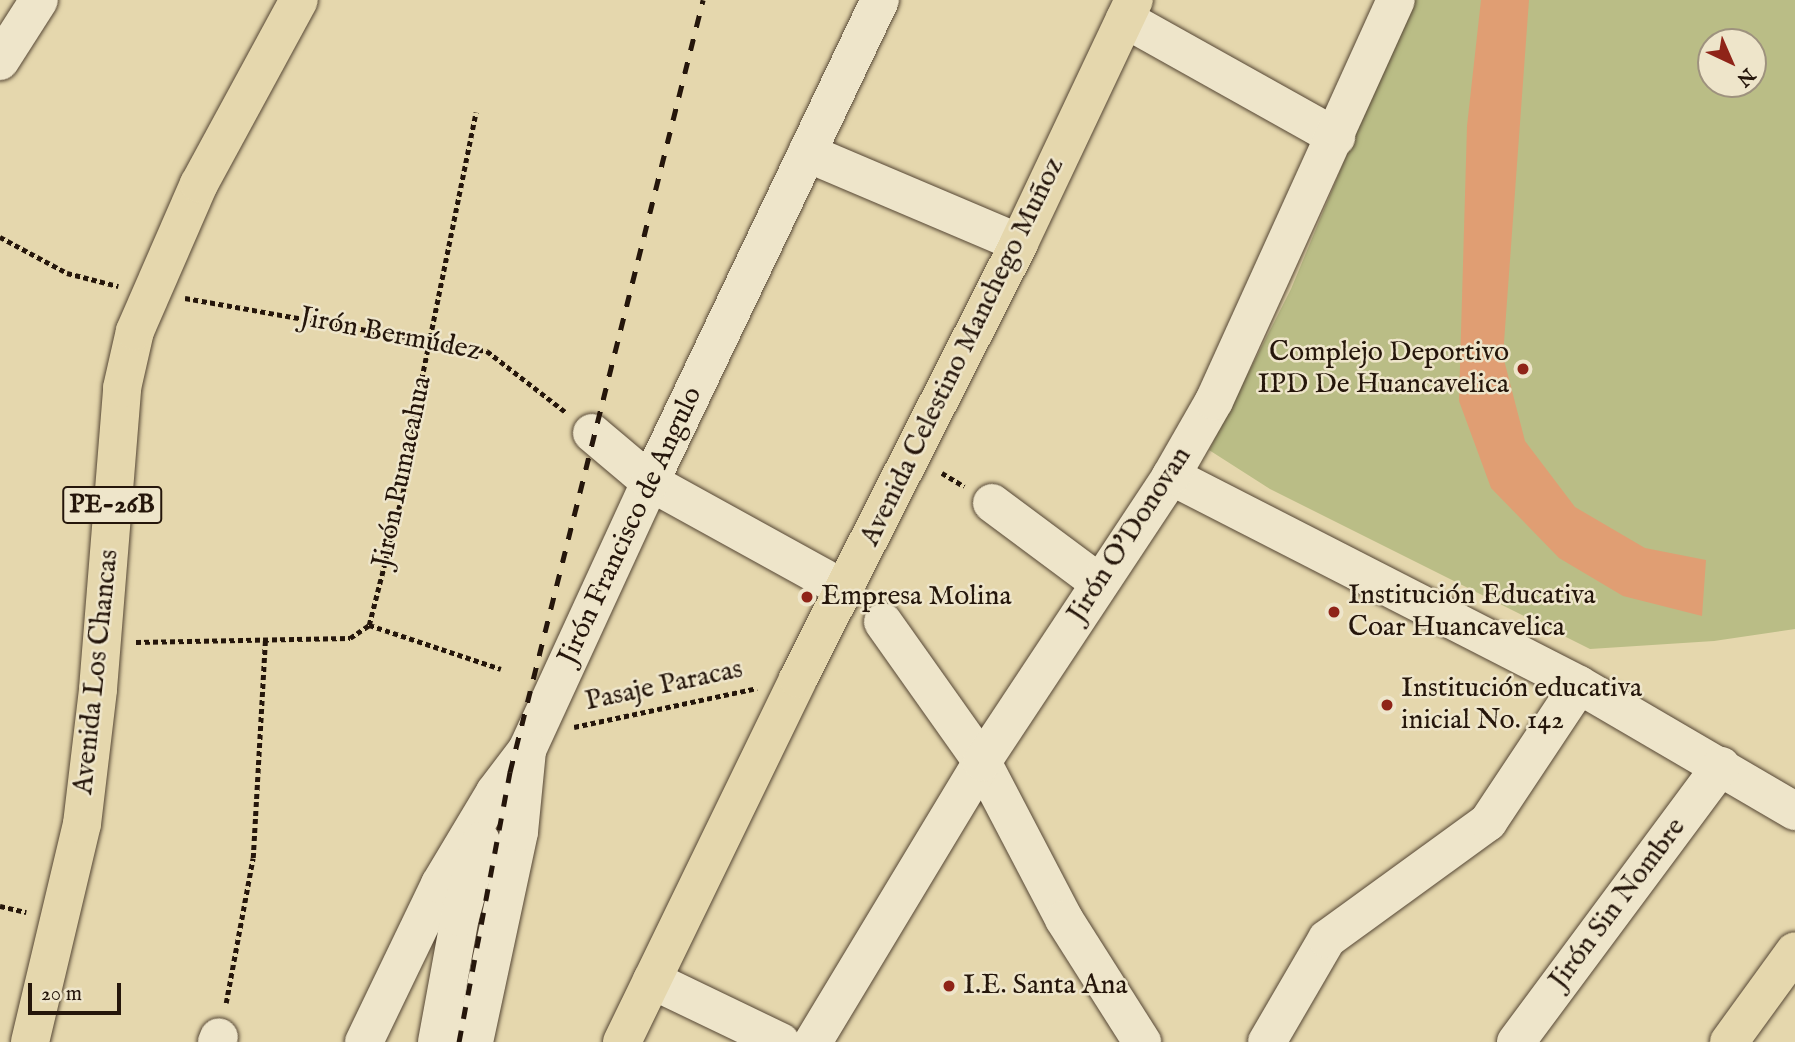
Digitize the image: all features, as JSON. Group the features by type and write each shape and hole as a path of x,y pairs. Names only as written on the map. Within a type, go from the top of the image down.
{"main road":[{"name":"Avenida Los Chancas","path":"30,1042 82,824 101,640 122,388 135,331 199,184 299,0"},
{"name":"Avenida Celestino Manchego Muñoz","path":"622,1042 799,678 846,590 1019,243 1129,10"},
{"path":"1729,1042 1795,951"}],"street":[{"path":"0,61 39,0"},
{"name":"Jirón Francisco de Angulo","path":"364,1042 440,884 495,792 533,738 650,482 880,0"},
{"name":"Jirón O'Donovan","path":"813,1042 982,762 1098,582 1171,476 1214,401 1396,0"},
{"path":"1129,10 1336,137"},
{"path":"807,153 1019,243"},
{"path":"592,433 650,482 846,590"},
{"path":"1171,476 1579,685 1795,811"},
{"path":"992,503 1098,582"},
{"path":"883,622 982,762 1065,919 1142,1042"},
{"path":"1267,1042 1326,939 1488,822 1579,685"},
{"path":"474,1042 519,832 533,738"},
{"name":"Jirón Sin Nombre","path":"1516,1042 1721,766"},
{"path":"437,1042 460,918 495,792"},
{"path":"652,979 781,1042"}],"path":[{"name":"Jirón Pumacahua","path":"369,625 403,492 476,112"},
{"name":"Jirón Bermúdez","path":"0,237 67,273 150,293 240,304 487,351 592,433"},
{"path":"914,455 992,503"},
{"path":"101,640 174,644 350,638 369,625 501,670"},
{"path":"218,1040 253,858 265,639"},
{"name":"Pasaje Paracas","path":"533,738 799,678"}],"green space":[{"name":"Complejo Deportivo IPD De Huancavelica","path":"1411,0 1795,0 1795,629 1714,641 1590,649 1270,489 1209,450 1291,289"}],"building":[{"path":"1481,0 1529,0 1503,356 1525,441 1575,507 1645,548 1706,560 1702,616 1623,596 1559,558 1491,488 1459,401 1467,126"}],"railway":[{"path":"459,1042 510,772 703,0"}],"place":[{"name":"Complejo Deportivo IPD De Huancavelica","path":"1523,369"},
{"name":"Empresa Molina","path":"807,597"},
{"name":"Institución Educativa Coar Huancavelica","path":"1334,612"},
{"name":"Institución educativa inicial No. 142","path":"1387,705"},
{"name":"I.E. Santa Ana","path":"949,986"}]}
